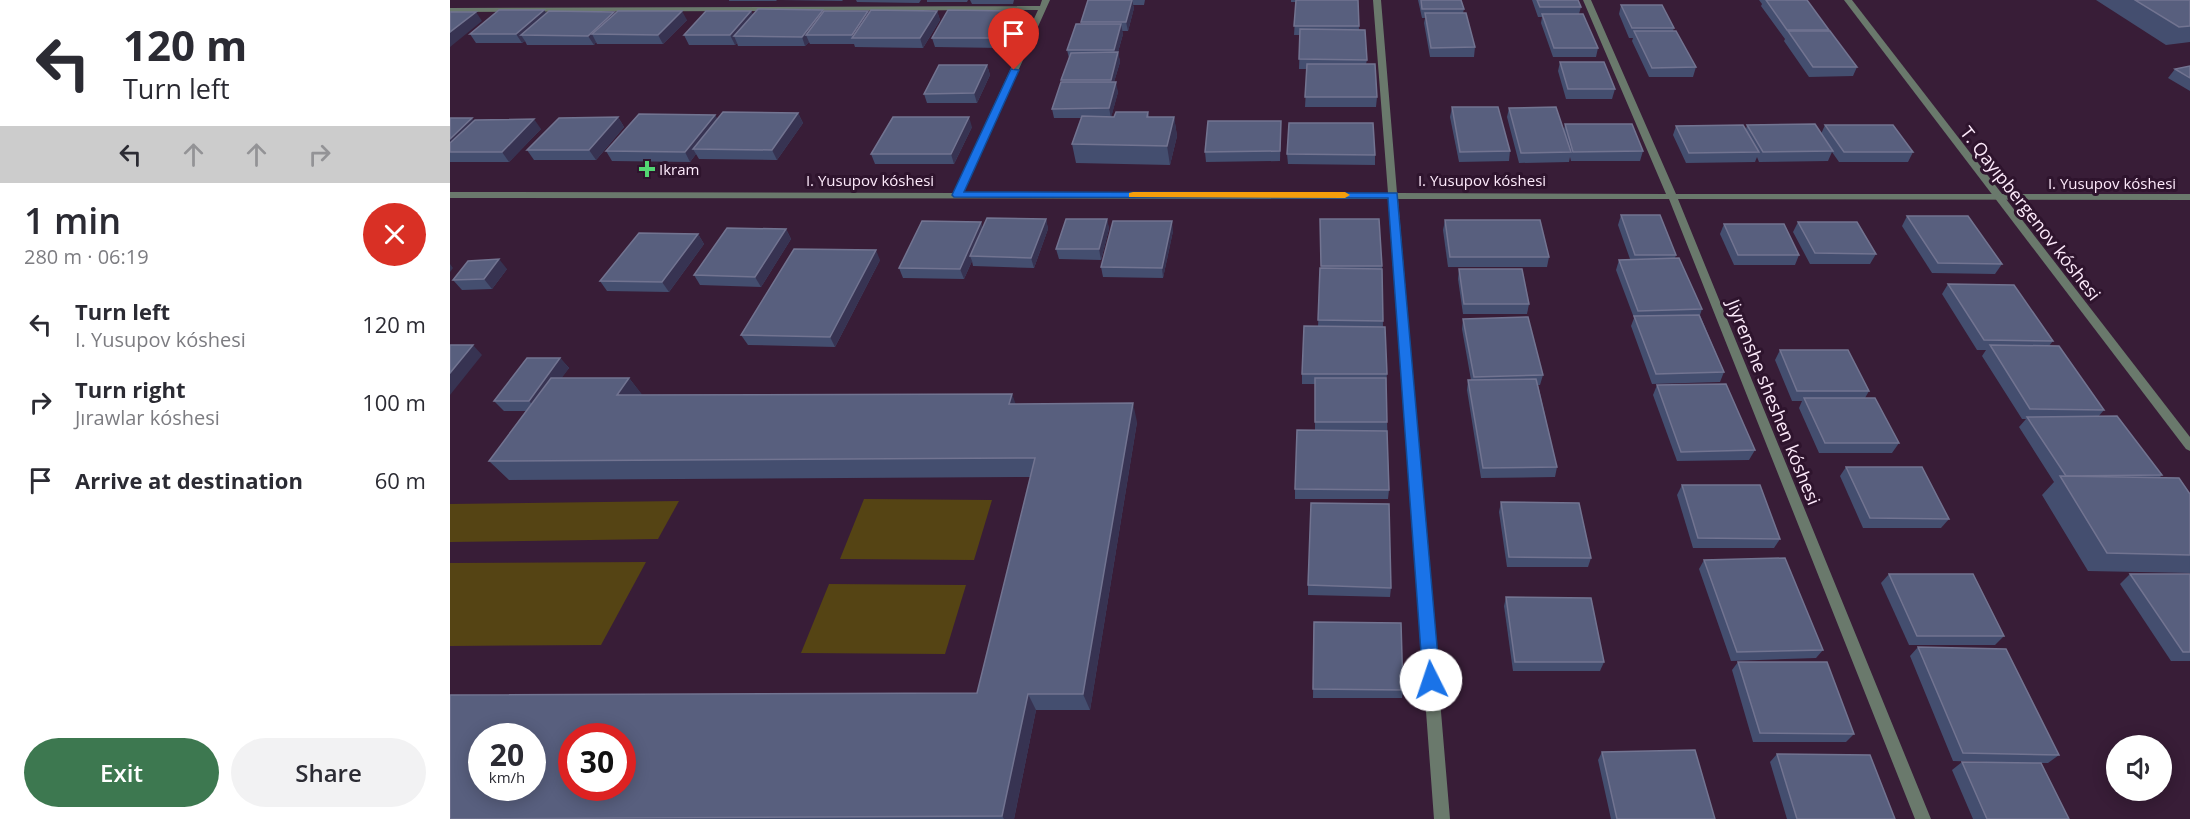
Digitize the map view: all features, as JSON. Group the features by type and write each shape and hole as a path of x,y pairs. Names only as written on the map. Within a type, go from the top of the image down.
{"street":[{"path":"1377,0 1442,819"},
{"name":"Jiyrenshe sheshen kóshesi","path":"1587,0 1672,196 1923,819"},
{"name":"T. Qayıpbergenov kóshesi","path":"1848,0 2190,446"},
{"path":"450,10 1045,4 957,195"},
{"name":"I. Yusupov kóshesi","path":"450,195 2190,197"}],"shaded area":[{"path":"864,499 992,500 974,560 840,559"},
{"path":"679,501 658,539 450,542 450,504"},
{"path":"646,562 601,645 450,646 450,563"},
{"path":"829,584 966,585 945,654 801,653"}],"building":[{"path":"1088,0 1132,0 1126,22 1081,22"},
{"path":"1296,0 1358,0 1359,26 1294,26"},
{"path":"1421,0 1461,0 1464,9 1422,9"},
{"path":"1537,0 1578,0 1581,7 1540,7"},
{"path":"1766,0 1807,0 1829,30 1787,30"},
{"path":"2135,0 2190,0 2190,26 2179,27"},
{"path":"1621,5 1662,5 1674,28 1632,28"},
{"path":"758,9 823,10 802,37 734,36"},
{"path":"499,10 544,10 516,34 470,34"},
{"path":"871,10 937,11 920,38 852,38"},
{"path":"948,10 1013,11 1000,38 932,38"},
{"path":"549,11 614,12 588,36 521,35"},
{"path":"618,11 682,11 658,35 592,34"},
{"path":"706,11 751,11 730,35 684,35"},
{"path":"824,11 868,11 852,35 806,35"},
{"path":"450,12 476,12 450,32"},
{"path":"1425,13 1466,13 1475,47 1431,48"},
{"path":"1542,14 1583,14 1598,48 1554,48"},
{"path":"1076,24 1121,24 1114,50 1067,50"},
{"path":"1300,29 1365,30 1367,60 1299,59"},
{"path":"1634,31 1676,31 1696,67 1652,68"},
{"path":"1788,31 1830,31 1857,67 1813,67"},
{"path":"1118,52 1111,80 1061,80 1071,53"},
{"path":"1560,62 1604,62 1615,89 1568,89"},
{"path":"1307,64 1375,64 1377,97 1305,97"},
{"path":"939,65 987,65 974,93 924,94"},
{"path":"2190,66 2190,78 2175,69"},
{"path":"1061,82 1116,82 1109,108 1052,109"},
{"path":"1452,107 1498,107 1510,151 1460,152"},
{"path":"1556,107 1571,152 1521,153 1509,108"},
{"path":"723,112 798,113 772,150 693,149"},
{"path":"1116,112 1148,112 1147,117 1174,117 1167,146 1072,144 1082,116 1114,117"},
{"path":"639,114 715,115 685,152 606,151"},
{"path":"618,117 589,150 527,150 559,118"},
{"path":"893,117 969,117 951,154 871,154"},
{"path":"450,118 472,118 450,139"},
{"path":"534,119 502,152 450,152 450,143 475,120"},
{"path":"1208,121 1281,121 1280,151 1205,152"},
{"path":"1289,123 1373,123 1375,155 1287,154"},
{"path":"1565,124 1632,124 1643,151 1573,152"},
{"path":"1815,124 1833,151 1763,152 1747,125"},
{"path":"1743,125 1759,152 1689,153 1676,126"},
{"path":"1825,125 1893,125 1913,152 1844,152"},
{"path":"1621,215 1660,215 1676,255 1635,255"},
{"path":"1907,216 1968,216 2002,264 1938,263"},
{"path":"987,218 1046,219 1031,258 970,256"},
{"path":"1066,219 1107,219 1099,249 1056,249"},
{"path":"1320,219 1379,219 1382,266 1321,266"},
{"path":"1445,220 1540,220 1549,257 1450,257"},
{"path":"922,221 981,222 960,269 899,268"},
{"path":"1113,221 1172,221 1162,268 1101,267"},
{"path":"1798,222 1857,222 1876,254 1815,253"},
{"path":"1724,224 1784,224 1799,255 1738,255"},
{"path":"727,228 786,229 755,277 694,275"},
{"path":"639,233 698,234 662,282 600,281"},
{"path":"794,249 876,250 830,337 741,335"},
{"path":"1679,258 1702,309 1638,311 1619,260"},
{"path":"499,259 484,279 453,280 468,261"},
{"path":"1320,268 1382,269 1383,321 1318,320"},
{"path":"1459,269 1522,269 1529,304 1464,304"},
{"path":"1948,284 2014,285 2053,341 1984,340"},
{"path":"1699,315 1724,372 1656,374 1634,316"},
{"path":"1528,317 1543,375 1474,377 1463,319"},
{"path":"1304,326 1385,327 1387,374 1302,374"},
{"path":"450,345 473,345 450,373"},
{"path":"1990,345 2059,346 2104,410 2030,409"},
{"path":"1780,350 1848,350 1869,391 1797,391"},
{"path":"527,358 560,358 529,401 494,401"},
{"path":"551,378 629,378 617,395 1012,394 1009,404 1133,403 1083,694 1028,694 1002,816 450,819 450,695 977,693 1035,458 489,461"},
{"path":"1315,378 1386,378 1387,422 1315,422"},
{"path":"1536,379 1557,467 1483,468 1468,380"},
{"path":"1726,384 1755,450 1681,452 1657,385"},
{"path":"1804,398 1875,398 1899,443 1825,443"},
{"path":"2117,416 2162,475 2066,476 2027,417"},
{"path":"1297,430 1387,431 1389,490 1295,489"},
{"path":"1846,467 1922,467 1949,519 1870,518"},
{"path":"2060,476 2179,478 2190,494 2190,555 2107,553"},
{"path":"1682,485 1760,485 1780,539 1698,538"},
{"path":"1501,502 1579,503 1591,558 1509,557"},
{"path":"1311,503 1389,504 1391,588 1308,585"},
{"path":"1785,558 1823,650 1737,652 1704,560"},
{"path":"1889,574 1973,574 2004,636 1917,636"},
{"path":"2130,574 2190,574 2190,652 2183,652"},
{"path":"1506,597 1591,598 1604,662 1515,662"},
{"path":"1314,622 1401,623 1403,690 1313,689"},
{"path":"1918,647 2006,649 2059,755 1963,753"},
{"path":"1738,662 1827,662 1854,734 1760,733"},
{"path":"1695,750 1715,819 1617,819 1602,752"},
{"path":"1777,754 1870,755 1895,819 1797,819"},
{"path":"1962,762 2041,763 2069,819 1987,819"}],"slow traffic":[{"path":"1133,195 1345,195"}],"place":[{"name":"Ikram","path":"647,169"}],"route":[{"path":"1014,70 957,195 1393,195 1431,680"}]}
